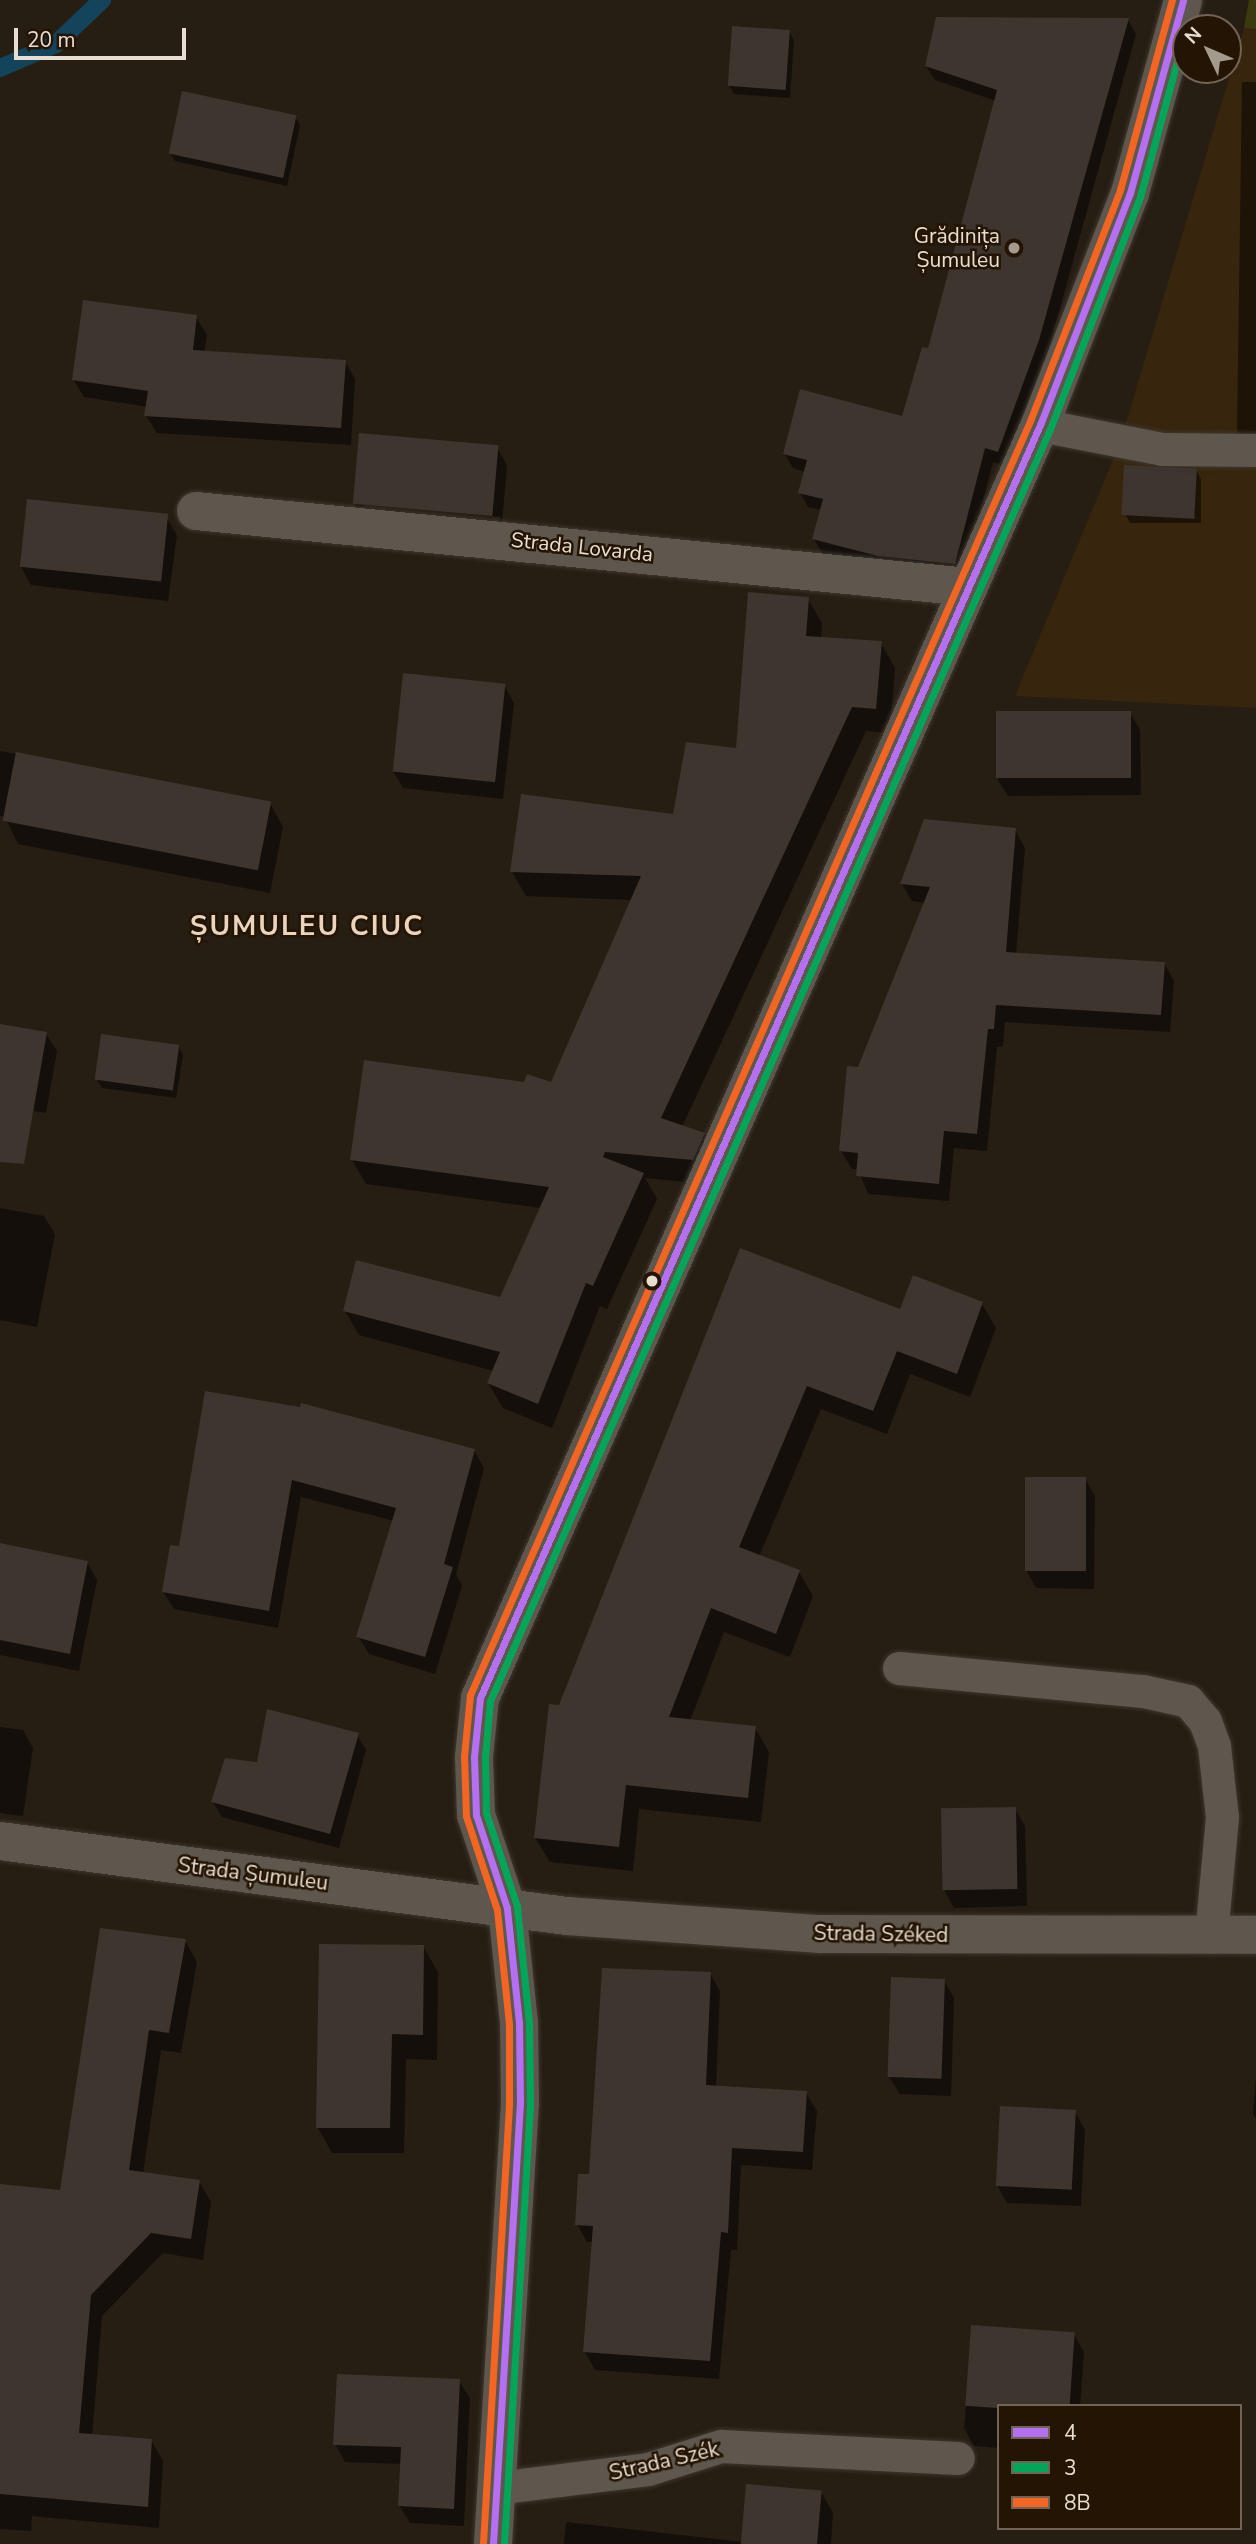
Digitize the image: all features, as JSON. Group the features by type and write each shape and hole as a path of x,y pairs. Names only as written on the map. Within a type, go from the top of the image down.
{"street":[{"path":"493,2544 520,2103 519,2023 506,1908 476,1815 474,1757 480,1698 1040,425 1130,193 1183,0"},
{"name":"Strada Lovarda","path":"196,511 968,587"},
{"name":"Strada Șumuleu","path":"0,1841 506,1908"},
{"name":"Strada Széked","path":"506,1908 567,1916 820,1934 1256,1935"}],"lane":[{"path":"1040,425 1162,449 1256,450"},
{"path":"899,1668 1143,1691 1188,1701 1205,1721 1214,1746 1222,1817 1211,1936"},
{"name":"Strada Szék","path":"496,2488 648,2469 721,2446 958,2458"}],"shaded area":[{"path":"1249,0 1256,0 1256,29 1244,28"},
{"path":"1244,28 1256,29 1256,708 1015,696 1120,443 1227,84 1242,84"}],"building":[{"path":"936,17 1129,18 1039,340 998,452 985,448 955,564 878,556 812,539 823,499 798,493 807,460 783,454 800,389 902,416 922,347 928,348 997,90 925,66"},
{"path":"732,26 790,30 786,90 728,86"},
{"path":"182,91 296,115 283,178 169,154"},
{"path":"83,300 197,315 193,350 346,360 341,428 144,416 148,391 72,380"},
{"path":"359,433 498,445 492,516 353,504"},
{"path":"1124,465 1197,469 1194,519 1121,515"},
{"path":"27,499 168,514 161,581 20,567"},
{"path":"748,592 809,597 806,636 882,641 876,709 852,707 661,1118 705,1133 693,1160 605,1152 603,1157 644,1173 593,1286 586,1283 538,1404 487,1383 500,1352 343,1311 356,1260 500,1297 549,1187 350,1160 364,1060 524,1082 527,1074 551,1082 641,876 510,872 521,794 673,814 686,742 736,748"},
{"path":"403,673 505,684 495,782 393,771"},
{"path":"996,711 1131,711 1131,778 996,778"},
{"path":"16,752 271,802 258,870 3,821"},
{"path":"924,819 1016,828 1006,952 1165,962 1161,1015 996,1005 994,1029 988,1029 977,1134 944,1131 939,1184 856,1176 858,1153 839,1151 847,1066 858,1067 930,887 900,884"},
{"path":"0,1024 47,1032 24,1164 0,1162"},
{"path":"101,1034 179,1045 173,1091 95,1080"},
{"path":"740,1248 900,1309 913,1275 983,1302 957,1374 897,1351 873,1411 807,1386 739,1547 800,1570 776,1634 711,1608 669,1717 756,1726 748,1798 626,1785 619,1847 534,1838 549,1704 559,1705"},
{"path":"205,1391 300,1407 301,1403 475,1449 444,1564 453,1567 425,1657 356,1637 396,1508 292,1480 269,1611 162,1592 170,1545 179,1546"},
{"path":"1025,1477 1086,1477 1086,1571 1025,1571"},
{"path":"0,1543 88,1561 70,1654 0,1640"},
{"path":"267,1709 359,1733 330,1834 211,1802 225,1758 257,1762"},
{"path":"1016,1807 1017,1889 942,1890 941,1808"},
{"path":"100,1928 186,1939 169,2033 149,2030 129,2170 200,2180 191,2239 151,2233 91,2295 79,2433 152,2439 148,2507 0,2494 0,2184 60,2190"},
{"path":"319,1944 424,1945 423,2035 392,2034 390,2128 316,2128"},
{"path":"602,1968 711,1972 706,2085 807,2091 803,2152 732,2148 728,2233 721,2232 710,2361 583,2352 593,2226 575,2225 578,2174 589,2174"},
{"path":"891,1977 945,1979 941,2079 888,2077"},
{"path":"1000,2106 1076,2110 1072,2190 996,2186"},
{"path":"971,2325 1075,2332 1070,2404 997,2404 997,2408 965,2406"},
{"path":"337,2374 460,2379 454,2509 398,2506 401,2447 333,2445"},
{"path":"746,2484 822,2491 817,2544 741,2544"}],"waterway":[{"path":"0,68 56,44 102,0"}],"transit line":[{"name":"8B","path":"483,2543 509,2103 509,2024 497,1910 466,1816 464,1756 470,1695 1030,421 1120,190 1172,0"},
{"name":"4","path":"493,2544 520,2103 519,2023 507,1908 476,1815 474,1757 480,1698 1040,425 1130,193 1183,0"},
{"name":"3","path":"504,2544 530,2104 529,2023 517,1906 486,1813 485,1757 490,1701 1050,429 1140,197 1172,80"}],"place":[{"name":"Grădinița Șumuleu","path":"1014,248"}],"district":[{"name":"ȘUMULEU CIUC","path":"307,926"}]}
